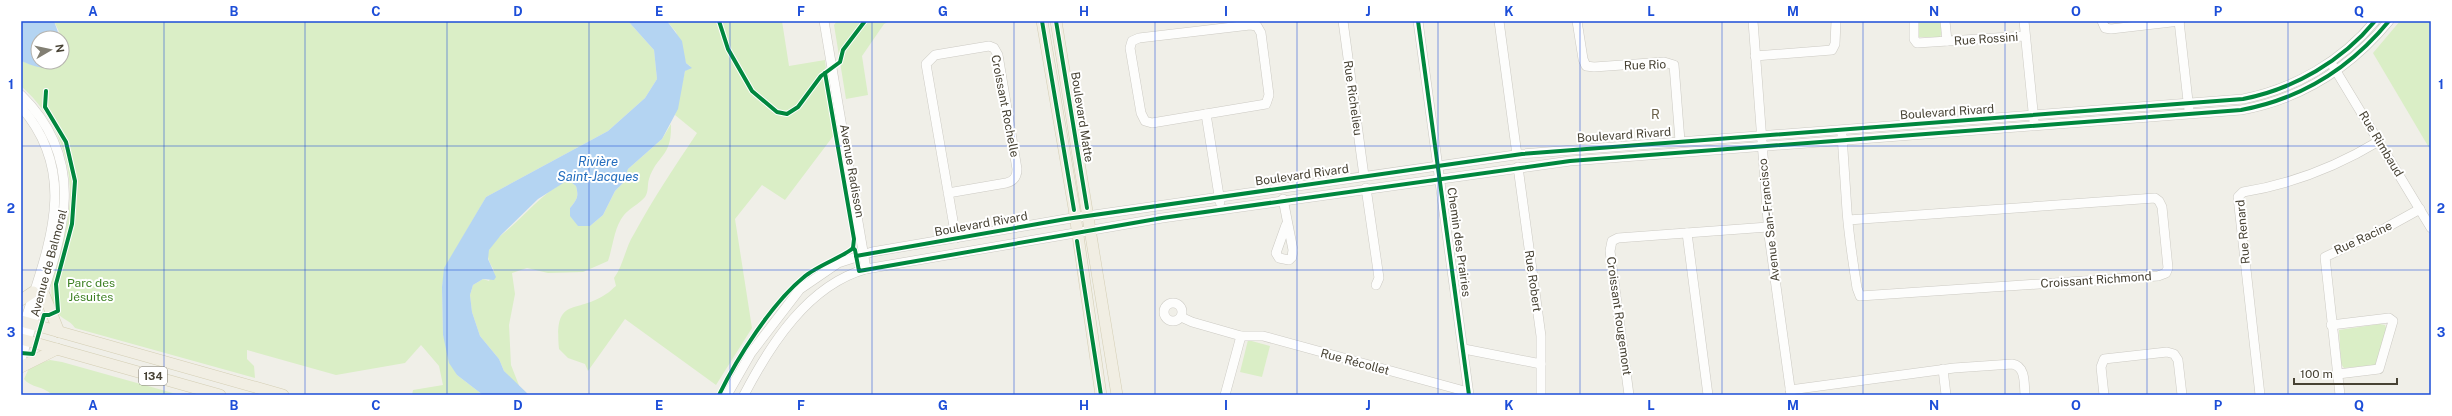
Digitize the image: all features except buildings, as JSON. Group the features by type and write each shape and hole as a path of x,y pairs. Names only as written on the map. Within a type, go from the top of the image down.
{"main road":[{"name":"Boulevard Matte","path":"1042,21 1075,218 1101,395"},
{"name":"Boulevard Matte","path":"1056,21 1117,395"},
{"path":"21,300 38,292 59,332"},
{"name":"134","path":"26,323 284,395"},
{"name":"134","path":"23,338 56,349 220,395"},
{"path":"21,367 56,349"}],"street":[{"name":"Avenue Radisson","path":"824,21 866,269"},
{"name":"Rue Richelieu","path":"1343,21 1364,176"},
{"name":"Chemin des Prairies","path":"1418,21 1464,349 1468,393"},
{"path":"1499,21 1517,155"},
{"name":"Rue Rio","path":"1578,21 1583,59 1586,66 1594,67 1664,62 1674,65 1680,141"},
{"name":"Avenue San-Francisco","path":"1752,21 1768,227 1790,392"},
{"path":"1755,56 1832,50 1835,44 1836,21"},
{"name":"Rue Rossini","path":"1914,21 1914,39 1917,43 2025,36"},
{"name":"Rue Rossini","path":"1945,21 1947,41"},
{"path":"2024,21 2035,126"},
{"path":"2102,21 2105,28 2111,29 2179,21 2190,115"},
{"name":"Boulevard Rivard","path":"727,395 751,354 795,294 826,269 863,254 1088,216 1517,155 1680,141 2243,99 2268,93 2298,81 2330,62 2357,40 2375,21"},
{"name":"Boulevard Rivard","path":"744,395 773,348 814,296 836,281 866,269 1091,230 1283,199 1518,167 1570,161 2241,110 2268,104 2306,89 2336,71 2364,48 2389,21"},
{"path":"1250,25 1259,28 1269,101 1260,106 1206,114 1152,123 1145,121 1141,114 1130,48 1132,40 1250,25"},
{"name":"Croissant Rochelle","path":"948,193 1006,183 1014,180 1016,176 1017,168 998,55 994,48 989,46 935,55 926,64 948,193 956,238"},
{"name":"Rue Rimbaud","path":"2330,62 2431,228"},
{"name":"Avenue de Balmoral","path":"21,95 40,115 51,132 59,153 64,180 65,201 62,225 26,323 21,360"},
{"name":"Avenue de Balmoral","path":"21,107 45,142 52,161 56,188 51,229 38,292"},
{"path":"1206,114 1221,209"},
{"name":"Croissant Richmond","path":"1842,129 1848,220 1858,294 1862,296 2158,276 2166,273 2168,268 2162,207 2159,201 2155,198 1848,220"},
{"name":"Rue Renard","path":"2260,395 2238,196 2243,192 2290,183 2317,173 2379,141"},
{"name":"Rue Robert","path":"1518,167 1541,336 1541,395"},
{"path":"1366,188 1379,278 1376,285"},
{"path":"1283,199 1286,225"},
{"name":"Rue Racine","path":"2340,395 2324,262 2326,255 2382,230 2420,209"},
{"name":"Croissant Rougemont","path":"1629,395 1610,244 1618,238 1768,227"},
{"path":"1687,233 1708,395"},
{"name":"Rue Récollet","path":"1181,317 1192,322 1241,336 1263,336 1468,393"},
{"path":"2331,325 2389,318 2393,321 2379,369 2338,374"},
{"path":"1225,395 1241,336"},
{"path":"1464,349 1541,364"},
{"path":"2104,395 2101,367 2104,359 2167,352 2174,354 2178,360 2182,395"},
{"path":"1790,392 1943,370 2016,365 2023,373 2025,395"},
{"path":"1943,370 1946,395"}],"green space":[{"name":"Parc des Jésuites","path":"54,21 628,21 654,50 657,79 645,98 608,131 486,197 445,268 442,287 443,335 457,375 483,395 412,395 413,390 443,385 439,366 421,345 405,363 336,375 247,350 247,359 254,366 255,378 75,328 57,313 53,305 51,287 54,270 69,215 69,174 65,155 58,136 36,101 21,86 21,61 30,64 30,70 70,70 70,30 58,30"},
{"path":"667,21 782,21 789,66 825,60 826,70 823,72 834,135 785,200 762,185 735,219 752,328 716,385 625,319 588,371 585,364 568,358 559,349 558,332 560,321 564,313 569,309 595,300 616,286 614,278 631,239 656,195 697,133 675,115 685,71 690,66 686,63 676,32"},
{"path":"837,21 890,21 884,24 862,56 868,95 846,99 834,25"},
{"path":"1917,21 1941,21 1942,32 1940,37 1919,37"},
{"path":"2400,21 2431,21 2431,151 2373,53"},
{"path":"671,124 671,135 667,150 652,171 648,181 645,197 624,215 618,225 608,261 583,272 548,273 527,268 512,273 515,294 509,325 511,365 520,388 504,371 499,359 480,336 472,312 470,295 473,285 483,279 489,281 494,270 488,258 488,253 491,246 545,195 568,180 576,186 577,193 576,200 570,208 590,226 603,215 615,191 623,183 628,169 662,139"},
{"path":"2380,324 2385,325 2387,330 2376,365 2344,368 2341,364 2339,330"},
{"path":"1248,340 1270,346 1262,377 1240,372"},
{"path":"50,360 180,395 52,395 45,390 30,384 24,379 30,366"}],"water":[{"path":"21,21 54,21 57,30 30,30 30,64 21,61"},
{"name":"Rivière Saint-Jacques","path":"628,21 667,21 682,41 686,63 692,68 685,71 678,109 662,139 628,169 623,183 615,191 603,215 590,226 578,226 570,216 570,208 576,200 577,193 576,186 568,180 538,199 501,235 489,250 488,259 496,277 494,280 483,279 473,285 470,295 472,312 480,336 499,359 504,371 529,395 483,395 457,375 449,363 443,335 442,287 444,268 486,197 608,131 645,98 657,79 654,50"}],"cycle path":[{"path":"719,21 728,49 752,91 777,112 787,114 798,107 821,76 840,62 843,50 865,21"},
{"path":"1042,21 1074,210"},
{"path":"1056,21 1087,208"},
{"path":"1418,21 1469,395"},
{"path":"856,256 1066,219 1522,154 2243,99 2280,88 2316,71 2348,49 2375,21"},
{"path":"825,73 854,239 853,248 855,250 859,271 1162,218 1570,161 2241,110 2284,98 2323,79 2358,53 2389,21"},
{"path":"21,353 33,354 44,315 49,315 58,311 56,284 72,224 75,181 66,142 45,107 46,91"},
{"path":"1077,241 1101,395"},
{"path":"719,395 745,348 780,301 809,273 853,248"}],"district":[{"name":"R","path":"1656,114"}]}
